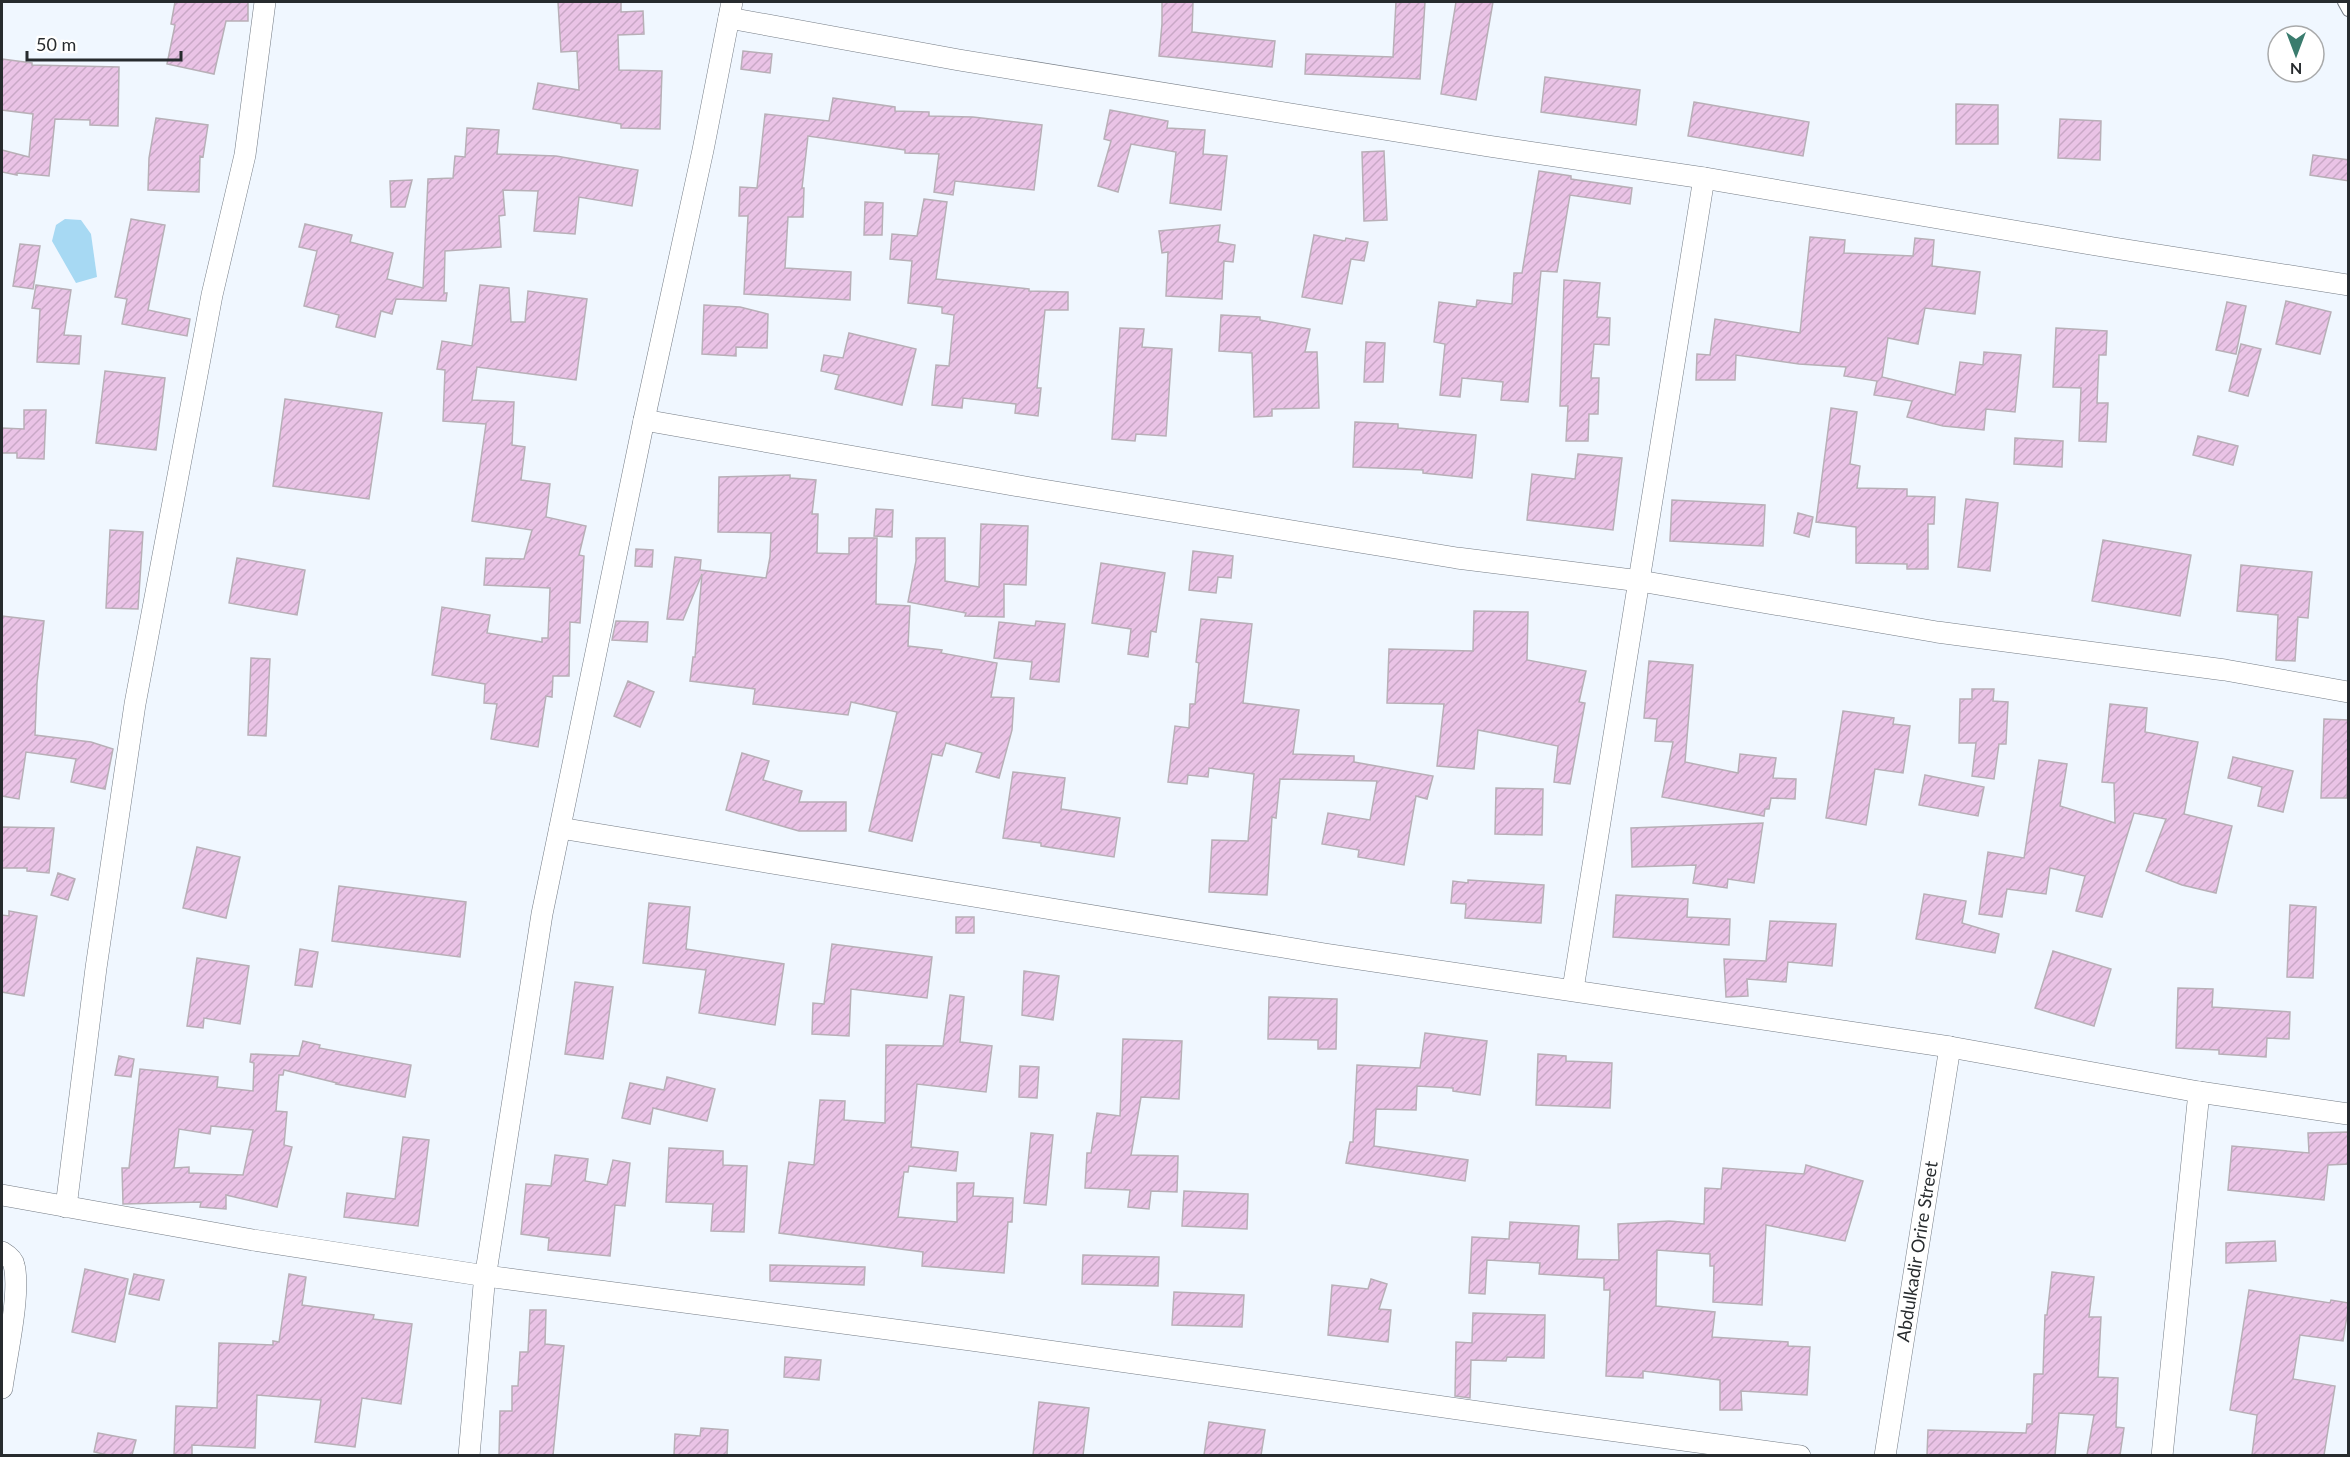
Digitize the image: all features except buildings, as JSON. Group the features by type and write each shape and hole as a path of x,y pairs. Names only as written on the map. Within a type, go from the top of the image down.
{"street":[{"path":"66,1207 96,968 135,704 212,295 245,154 265,2"},
{"path":"468,1455 486,1275 542,914 644,420 703,150 730,10 959,60 1488,146 1704,178 2114,248 2349,285"},
{"path":"1573,989 1704,178"},
{"path":"644,420 1030,488 1457,558 1640,581 1937,632 2225,670 2349,692"},
{"path":"560,828 1324,954 1573,989 1950,1047 2199,1092 2349,1114"},
{"name":"Abdulkadir Orire Street","path":"1886,1455 1950,1047"},
{"path":"2163,1455 2199,1092"},
{"path":"2,1195 253,1240 486,1275 1800,1455"},
{"path":"2,1252 14,1263 16,1284 2,1388"}],"lane":[{"path":"2343,2 2349,11"}],"water":[{"path":"65,219 81,220 91,234 97,277 76,283 52,241 56,225"}]}
